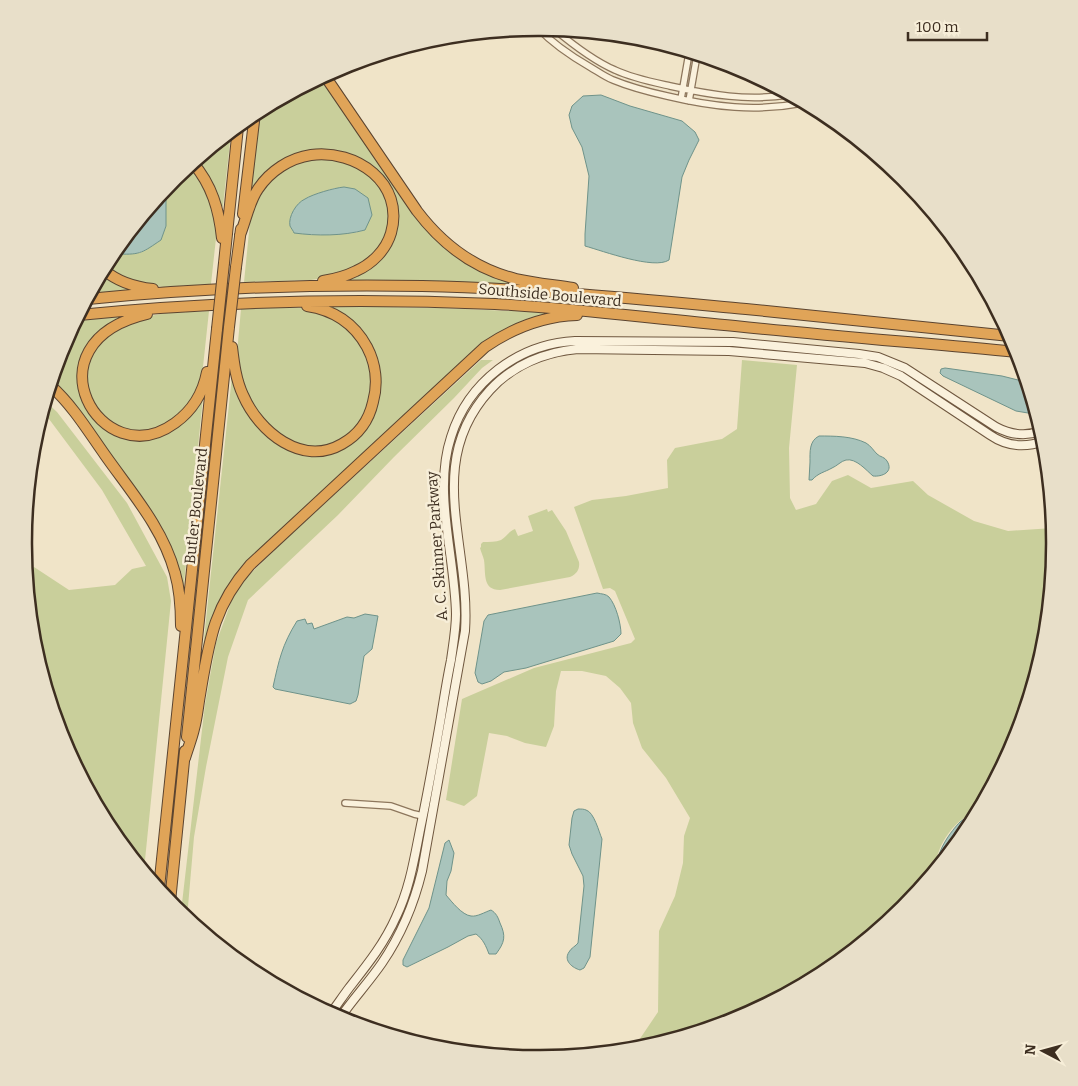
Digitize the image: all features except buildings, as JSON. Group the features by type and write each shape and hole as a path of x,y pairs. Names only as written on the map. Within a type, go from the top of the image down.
{"highway":[{"path":"329,82 417,211 435,233 455,250 487,269 516,279 645,299"},
{"name":"Butler Boulevard","path":"171,891 229,327 254,125"},
{"name":"Butler Boulevard","path":"160,879 237,137"},
{"path":"240,235 253,197 263,183 280,167 300,157 330,154 352,160 376,176 384,187 391,203 393,215 392,228 386,245 373,260 355,272 338,278 268,287"},
{"path":"197,170 207,183 217,206 222,234 224,263"},
{"path":"110,274 122,282 135,286 192,290"},
{"name":"Southside Boulevard","path":"96,298 192,290 268,287 346,285 452,287 645,299 1000,335"},
{"path":"229,327 233,363 243,396 253,414 270,433 295,448 312,451 330,449 347,441 365,422 375,397 374,368 364,342 354,329 326,310 269,302"},
{"name":"Southside Boulevard","path":"87,314 269,302 475,303 572,309 844,337 1008,351"},
{"path":"191,306 133,318 110,328 98,338 87,355 83,374 85,392 92,409 104,422 124,433 142,435 165,429 185,415 198,398 215,350"},
{"path":"185,758 194,728 206,657 214,625 230,590 254,561 477,354 495,340 521,327 541,320 571,315 619,315"},
{"path":"56,391 82,422 149,518 166,549 175,573 180,605 180,687"}],"main road":[{"name":"A. C. Skinner Parkway","path":"336,1007 388,935 404,899 412,870 456,630 456,599 444,488 448,444 459,417 469,400 481,385 503,366 539,347 566,341 584,340 732,342 869,356 887,360 905,368 1008,433 1025,435 1033,433"},
{"path":"539,347 542,356"},
{"name":"A. C. Skinner Parkway","path":"345,1011 377,970 398,936 414,900 424,862 466,631 466,602 454,484 456,457 466,424 482,399 495,385 518,368 542,356 588,349 729,351 865,363 901,376 1003,442 1022,446 1036,444"}],"street":[{"path":"548,37 567,52 612,80 642,90 689,101 722,106 769,108 793,105"},
{"path":"565,38 616,70 645,80 691,91 723,96 744,98 778,97"},
{"path":"680,99 688,59"},
{"path":"689,101 696,61"},
{"path":"345,803 391,806 423,816"}],"green space":[{"path":"328,83 454,252 539,286 344,280 382,256 394,205 360,159 341,152 311,151 251,194 258,122 286,104"},
{"path":"230,142 222,207 212,188 198,169"},
{"path":"331,158 363,169 384,192 390,212 385,239 367,262 331,277 311,280 244,282 251,212 256,197 274,176 300,161","holes":["335,188 365,230 354,233 310,235 291,217 304,200"]},
{"path":"195,172 210,196 217,229 211,284 164,287 136,284 112,272 124,254 140,253 161,240 166,226 166,201"},
{"path":"109,276 131,290 99,292"},
{"path":"326,306 442,308 557,313 510,330 245,567 202,657 232,376 241,402 281,444 337,450 375,407 371,348"},
{"path":"290,307 324,312 357,335 373,369 370,407 350,436 318,449 285,440 257,415 240,378 237,353 241,309"},
{"path":"209,311 202,376 193,400 174,419 157,428 142,431 124,429 116,426 95,408 86,386 90,356 109,333 141,318 165,313"},
{"path":"126,316 110,324 87,349 87,406 97,423 107,430 118,436 130,439 154,437 165,433 186,420 198,408 203,398 183,593 167,545 56,392 71,349 84,320"},
{"path":"481,360 493,360 482,368 338,515 248,600 228,657 206,767 194,837 188,908 182,902 205,704 216,643 234,594 245,579"},
{"path":"742,360 797,365 789,448 790,498 796,510 816,504 832,481 848,475 871,488 913,481 928,495 974,521 1008,531 1045,529 1044,576 1036,642 1019,706 1007,737 978,796 964,818 948,833 938,855 897,901 847,945 792,982 733,1011 702,1023 639,1040 658,1012 659,931 675,896 683,863 684,836 690,818 666,778 642,748 633,723 631,703 620,688 606,676 582,671 561,671 556,691 554,726 546,747 489,733 477,796 464,806 446,800 462,699 534,668 631,643 635,639 615,591 610,588 603,589 574,507 592,500 668,488 667,460 675,448 722,439 737,429"},
{"path":"51,407 127,503 167,577 171,601 145,861 100,796 71,737 59,706 42,642 33,567 69,590 115,585 132,569 146,566 102,490 49,419"},
{"path":"547,509 548,512 552,510 566,531 579,562 578,571 570,577 500,590 490,587 486,580 484,560 480,548 481,544 483,542 501,540 515,529 518,536 533,531 528,516"}],"water":[{"path":"601,95 630,106 682,121 695,132 699,140 682,177 669,260 652,263 585,246 589,176 582,147 572,128 569,115 572,106 583,96"},
{"path":"344,187 355,189 368,198 372,215 365,230 330,235 294,233 290,226 290,219 293,211 299,204 313,195"},
{"path":"166,201 166,226 161,240 146,250 124,254"},
{"path":"941,369 1002,376 1019,380 1028,413 1016,411 943,376 940,373"},
{"path":"819,436 837,436 866,443 886,460 889,465 888,471 880,476 873,476 857,463 846,460 809,480 811,447 813,441"},
{"path":"597,593 609,597 616,610 621,634 614,641 526,668 504,672 491,681 482,684 478,682 475,673 484,621 488,615"},
{"path":"365,614 378,616 372,649 364,656 356,701 350,704 275,689 273,687 282,653 297,621 305,619 307,624 312,623 314,629 347,617 354,618"},
{"path":"578,809 585,810 591,814 602,839 590,957 584,968 580,970 574,968 567,958 567,955 578,943 584,886 583,876 569,845 572,818 574,811"},
{"path":"962,820 940,853 949,836"},
{"path":"449,840 454,853 447,881 446,895 457,908 468,915 476,916 491,910 493,911 498,917 502,928 503,942 496,954 489,954 484,943 476,934 468,936 407,967 403,965 403,960 429,908 445,843"}]}
